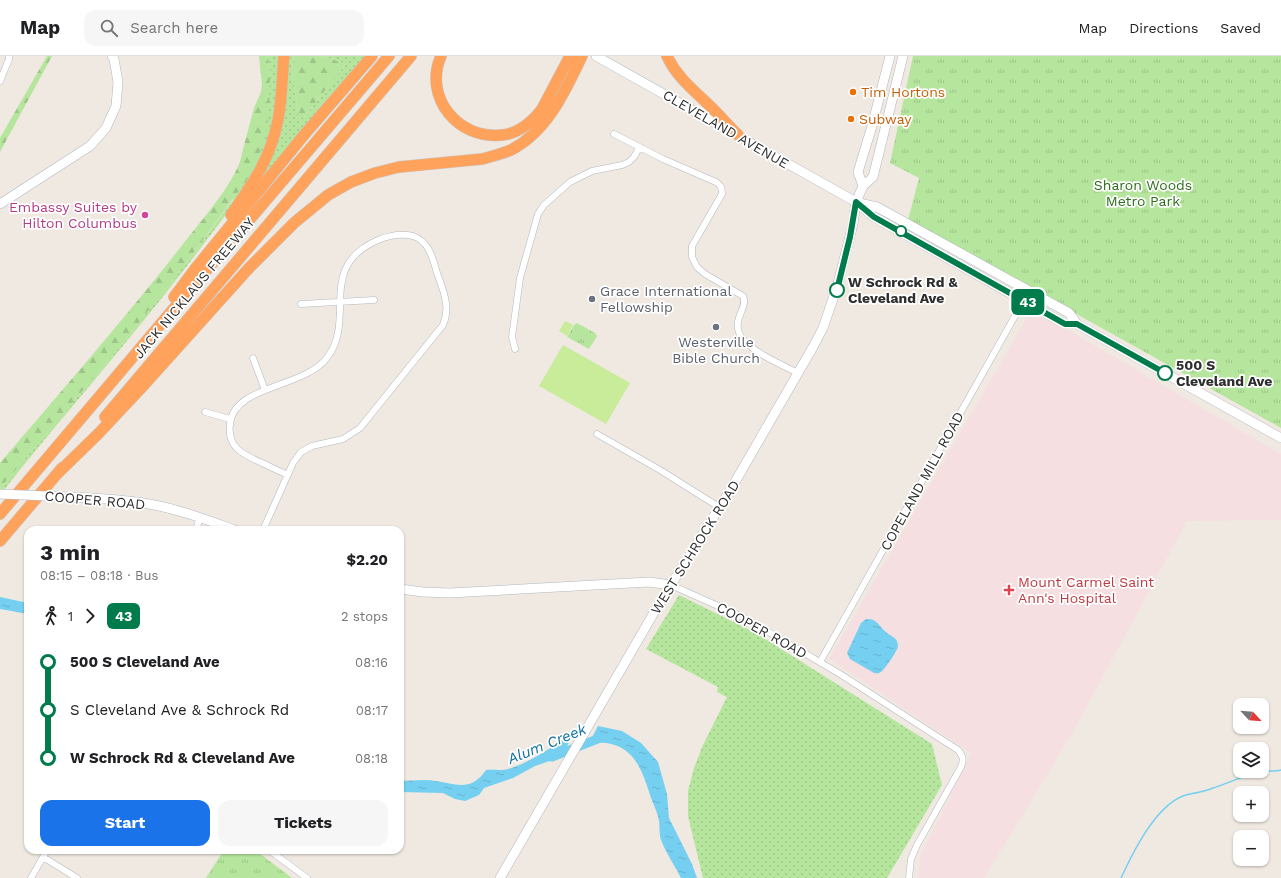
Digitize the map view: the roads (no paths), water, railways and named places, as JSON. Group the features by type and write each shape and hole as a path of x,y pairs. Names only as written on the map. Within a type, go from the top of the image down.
{"highway":[{"path":"195,269 230,215 255,181 266,160 278,119 284,56"},
{"path":"110,385 195,269 372,56"},
{"name":"JACK NICKLAUS FREEWAY","path":"0,514 389,56"},
{"name":"JACK NICKLAUS FREEWAY","path":"0,541 412,56"},
{"path":"441,56 435,76 436,87 445,109 461,125 475,131 502,136 524,127 536,117 542,109 570,56"},
{"path":"57,474 99,433 144,385 230,288 311,208 328,195 345,185 375,173 399,167 482,159 503,153 518,146 537,132 546,121 582,56"},
{"path":"667,56 679,76 693,92 711,107 738,135"}],"main road":[{"path":"0,204 90,146 106,128 116,106 118,82 114,59 112,56"},
{"name":"CLEVELAND AVENUE","path":"596,56 856,202"},
{"path":"863,186 858,172 890,56"},
{"name":"WEST SCHROCK ROAD","path":"500,878 556,780 671,585 719,507 823,328 838,287 853,224 856,202 863,186 874,177 903,56"},
{"path":"856,202 874,217 1065,324 1077,324"},
{"path":"856,202 877,207 918,229 1069,313 1077,324 1281,438"},
{"name":"COOPER ROAD","path":"0,494 100,498 149,504 223,526"},
{"name":"COOPER ROAD","path":"404,590 450,593 649,582 671,585"}],"street":[{"path":"0,81 9,59 8,56"},
{"path":"614,134 639,148 720,185 722,194 692,246 692,257 697,267 705,274 743,296 745,300 738,315 737,327 741,338 750,347 798,373"},
{"path":"515,349 512,337 520,278 538,214 544,205 570,182 592,171 622,165 629,162 639,148"},
{"path":"265,526 288,475 293,463 301,452 312,446 343,439 360,428 439,332 446,317 447,307 431,254 422,241 406,234 386,237 373,242 361,250 349,264 341,280 339,302 340,326 331,352 326,360 312,372 245,399 236,408 230,419 229,430 232,442 237,449 244,455 288,475"},
{"path":"301,304 374,300"},
{"name":"COPELAND MILL ROAD","path":"820,662 1024,300"},
{"path":"253,358 265,390"},
{"path":"205,412 230,419"},
{"path":"597,434 660,470 719,507"},
{"path":"197,526 200,518"},
{"name":"COOPER ROAD","path":"671,585 745,618 820,662 958,750 962,755 963,761 961,767 914,852 911,859 908,878"},
{"path":"31,878 45,854"},
{"path":"274,854 307,878"},
{"path":"43,857 77,878"}],"water":[{"path":"0,597 24,602 24,613 0,609"},
{"path":"866,619 873,620 878,623 886,632 896,639 898,643 898,646 891,659 883,670 878,673 874,673 850,659 847,653 861,623"},
{"path":"598,726 622,731 641,743 658,762 667,794 669,818 692,864 697,878 681,878 668,855 661,840 658,818 644,778 636,762 624,749 616,745 597,743 588,745"},
{"path":"576,730 561,757 535,766 513,778 484,788 479,795 465,801 455,799 443,793 404,792 404,781 426,780 457,785 469,784 480,777 486,770 508,769 529,760 551,748"}],"waterway":[{"name":"Alum Creek","path":"552,757 600,738"},
{"path":"1121,878 1146,831 1163,810 1173,802 1183,796 1210,789 1248,775 1263,771 1281,770"}],"place":[{"name":"Tim Hortons","path":"853,92"},
{"name":"Subway","path":"851,119"},
{"name":"Embassy Suites by Hilton Columbus","path":"145,215"},
{"name":"W Schrock Rd & Cleveland Ave","path":"837,290"},
{"name":"Grace International Fellowship","path":"592,299"},
{"name":"Westerville Bible Church","path":"716,327"},
{"name":"500 S Cleveland Ave","path":"1165,373"},
{"name":"Mount Carmel Saint Ann's Hospital","path":"1009,590"}],"park label":[{"name":"Sharon Woods Metro Park","path":"1143,194"}]}
